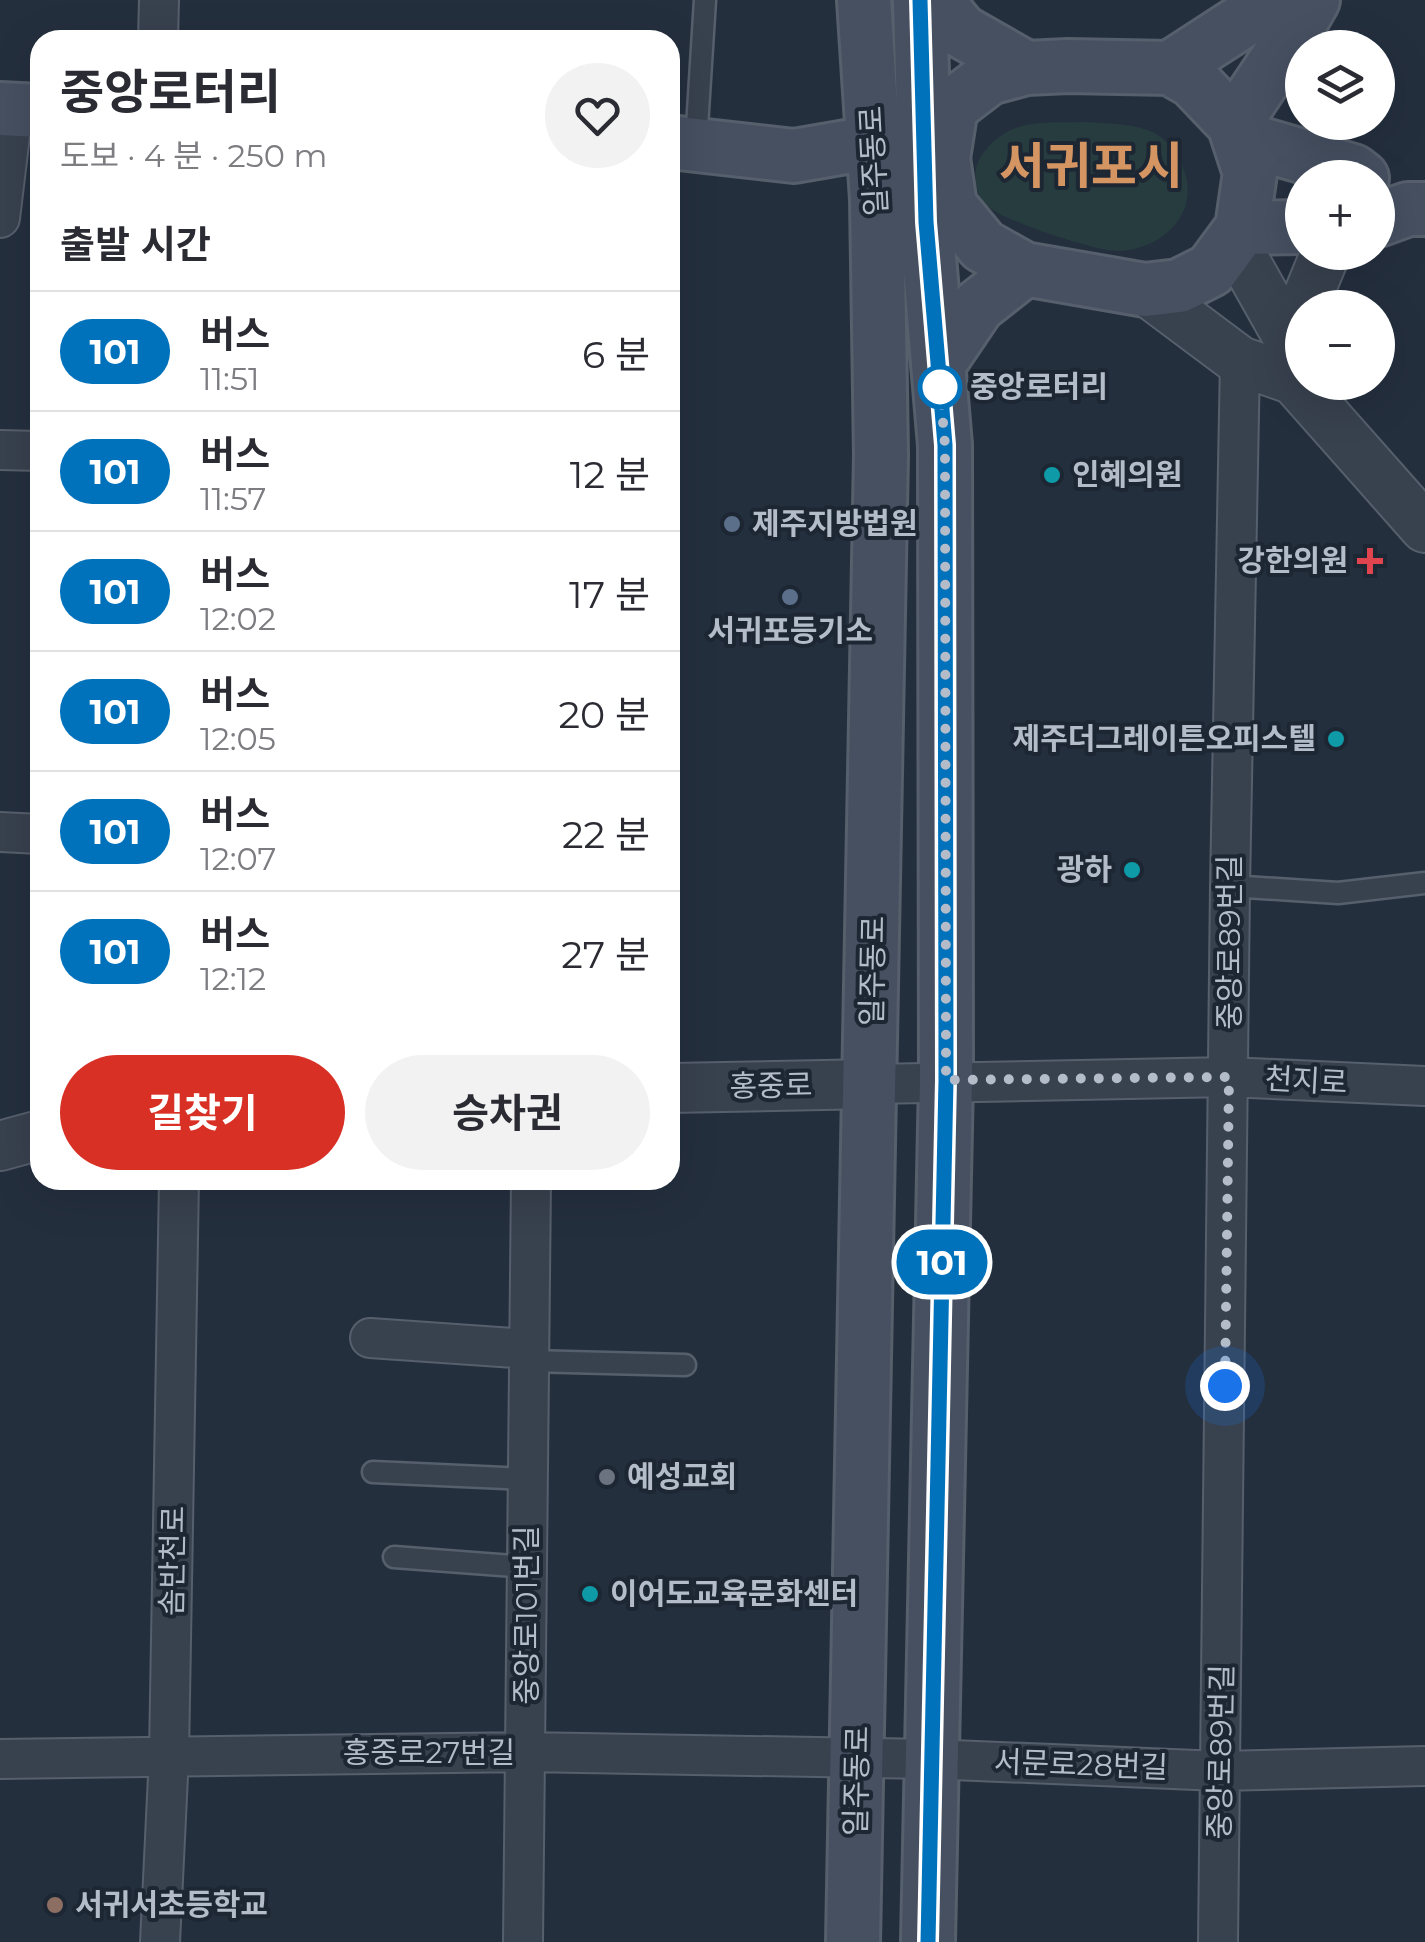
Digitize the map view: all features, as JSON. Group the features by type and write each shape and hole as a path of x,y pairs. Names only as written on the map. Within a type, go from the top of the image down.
{"main road":[{"name":"일주동로","path":"864,0 916,151"},
{"name":"일주동로","path":"920,0 916,151 945,445 946,1080 928,1942"},
{"path":"936,0 961,31 1026,68"},
{"path":"916,151 989,78 1026,68 1170,68 1296,25"},
{"path":"1237,131 1296,25"},
{"path":"683,143 794,156 916,151 943,158 950,206 1004,258 1146,290 1179,286 1211,270 1237,234 1250,173 1237,131 1193,81 1170,68"},
{"path":"1237,131 1303,160"},
{"path":"1339,140 1355,160"},
{"path":"916,151 1004,258"},
{"name":"일주동로","path":"854,1942 882,455 877,199 916,151"},
{"path":"794,156 877,199"},
{"path":"1237,234 1285,228"},
{"path":"938,365 978,306 1004,258"}],"street":[{"path":"158,0 158,30"},
{"path":"0,218 18,110"},
{"path":"1237,234 1285,313"},
{"path":"1146,290 1240,361 1285,341"},
{"name":"중앙로89번길","path":"1218,1942 1240,361"},
{"path":"1341,400 1425,528"},
{"path":"0,450 30,451"},
{"path":"0,832 30,834"},
{"name":"천지로","path":"872,1084 1229,1077 1425,1086"},
{"name":"홍중로","path":"680,1088 872,1084"},
{"path":"0,1146 30,1137"},
{"name":"솜반천로","path":"160,1942 170,1755 180,1190"},
{"name":"중앙로101번길","path":"523,1942 531,1190"},
{"path":"370,1338 529,1355"},
{"name":"홍중로27번길","path":"0,1759 526,1752 858,1758"},
{"name":"서문로28번길","path":"858,1758 1220,1771 1425,1766"}],"lane":[{"path":"683,143 704,0"},
{"path":"1230,886 1338,893 1425,883"},
{"path":"529,1355 684,1365"},
{"path":"372,1472 528,1479"},
{"path":"394,1558 527,1567"}],"green space":[{"path":"1085,122 1146,130 1158,135 1178,156 1188,189 1186,204 1172,228 1160,238 1132,249 1105,250 1028,226 995,211 982,200 976,168 991,143 1027,125"}],"bus line":[{"name":"101","path":"920,0 923,172 945,445 946,1080 928,1942"}],"place":[{"name":"중앙로터리","path":"940,387"},
{"name":"인혜의원","path":"1052,475"},
{"name":"제주지방법원","path":"732,524"},
{"name":"강한의원","path":"1370,561"},
{"name":"서귀포등기소","path":"790,597"},
{"name":"제주더그레이튼오피스텔","path":"1336,739"},
{"name":"광하","path":"1132,870"},
{"name":"예성교회","path":"607,1477"},
{"name":"이어도교육문화센터","path":"590,1594"},
{"name":"서귀서초등학교","path":"55,1905"}],"district":[{"name":"서귀포시","path":"1091,166"}],"route":[{"path":"940,387 945,445 946,1080 1229,1077 1225,1386"}]}
